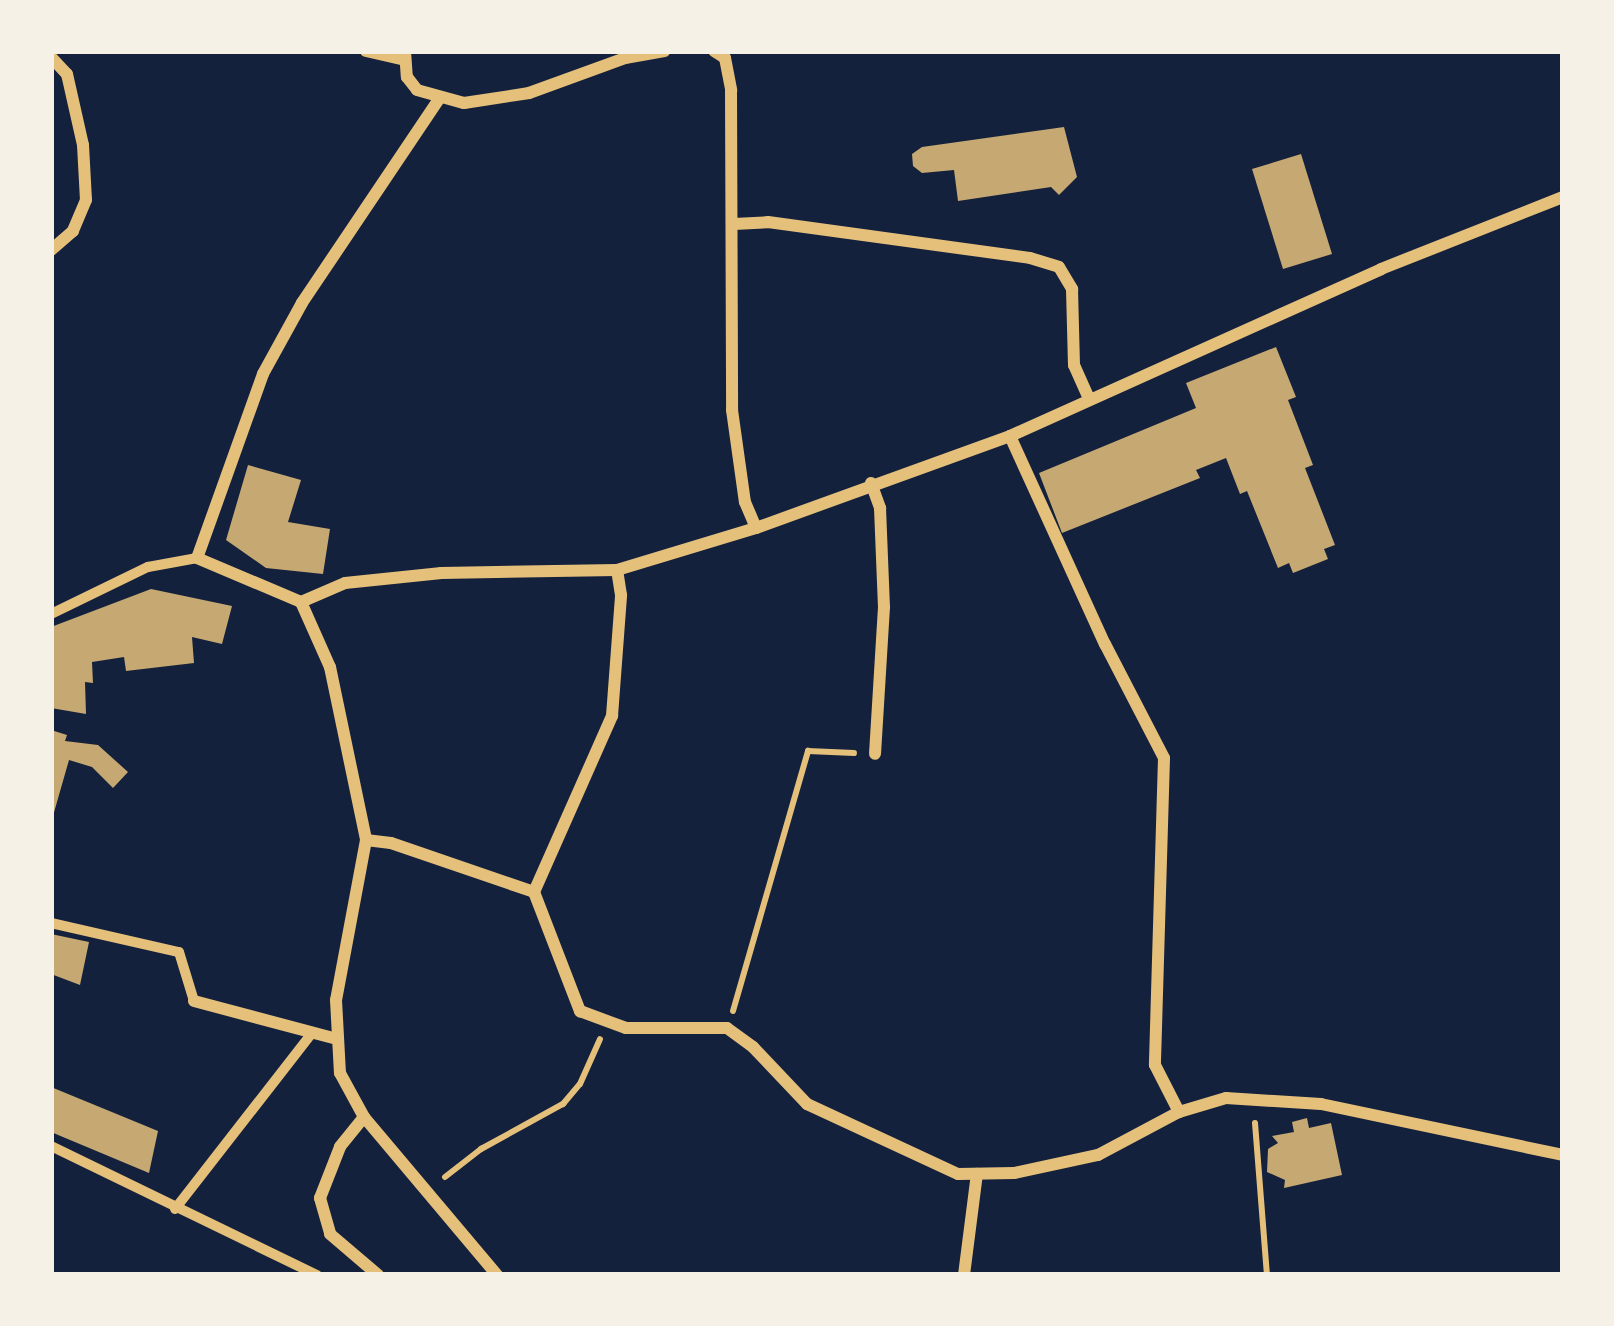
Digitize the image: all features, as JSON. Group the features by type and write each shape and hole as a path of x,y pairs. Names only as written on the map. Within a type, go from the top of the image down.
{"street":[{"path":"366,51 405,56 417,90 464,103 529,93 625,58 664,51"},
{"path":"720,54 731,90 731,410 745,502 756,528"},
{"path":"51,57 67,74 83,145 86,200 73,232 51,250"},
{"path":"197,558 262,374 302,303 439,99"},
{"path":"301,602 345,583 441,573 617,570 756,528 1010,436 1381,268 1563,197"},
{"path":"734,224 768,222 1030,258 1058,267 1072,289 1074,365 1089,399"},
{"path":"1010,436 1066,563 1165,758 1155,1066 1179,1112"},
{"path":"871,483 880,508 884,607 875,754"},
{"path":"51,614 148,567 197,558 301,602 330,667 366,840 336,1000 340,1073 364,1117 497,1275"},
{"path":"617,570 621,595 612,716 534,892 580,1011 603,1024 727,1028 754,1047 807,1104 958,1174 1014,1173 1098,1155 1179,1112 1226,1099 1321,1104 1563,1155"},
{"path":"366,840 392,843 534,892"},
{"path":"51,923 179,952 194,1001 337,1039"},
{"path":"175,1209 313,1031"},
{"path":"364,1117 340,1147 320,1198 330,1234 372,1274"},
{"path":"51,1146 317,1275"},
{"path":"964,1275 977,1174"}],"path":[{"path":"727,1028 808,751 875,754"},
{"path":"425,1189 481,1149 535,1124 563,1104 580,1084 603,1024"},
{"path":"1255,1100 1267,1275"}],"building":[{"path":"1064,127 1077,177 1059,195 1051,187 958,201 954,170 922,173 913,166 912,154 922,147"},
{"path":"1301,154 1332,254 1283,269 1252,169"},
{"path":"1276,347 1296,397 1288,400 1313,465 1305,468 1335,545 1324,549 1328,559 1293,573 1289,563 1278,568 1247,491 1240,494 1226,458 1196,470 1200,478 1062,533 1039,473 1196,408 1186,383"},
{"path":"248,465 301,480 288,522 330,529 323,574 266,568 226,540"},
{"path":"151,589 232,606 222,644 192,637 194,663 126,671 124,657 92,662 93,683 85,682 86,714 51,708 51,627"},
{"path":"51,730 67,735 65,741 98,745 128,772 113,788 92,767 69,760 51,823"},
{"path":"51,934 89,942 80,985 51,974"},
{"path":"51,1087 158,1131 149,1173 51,1132"},
{"path":"1307,1118 1309,1128 1331,1123 1342,1175 1284,1188 1285,1180 1267,1172 1268,1149 1278,1143 1272,1136 1294,1132 1292,1122"}]}
